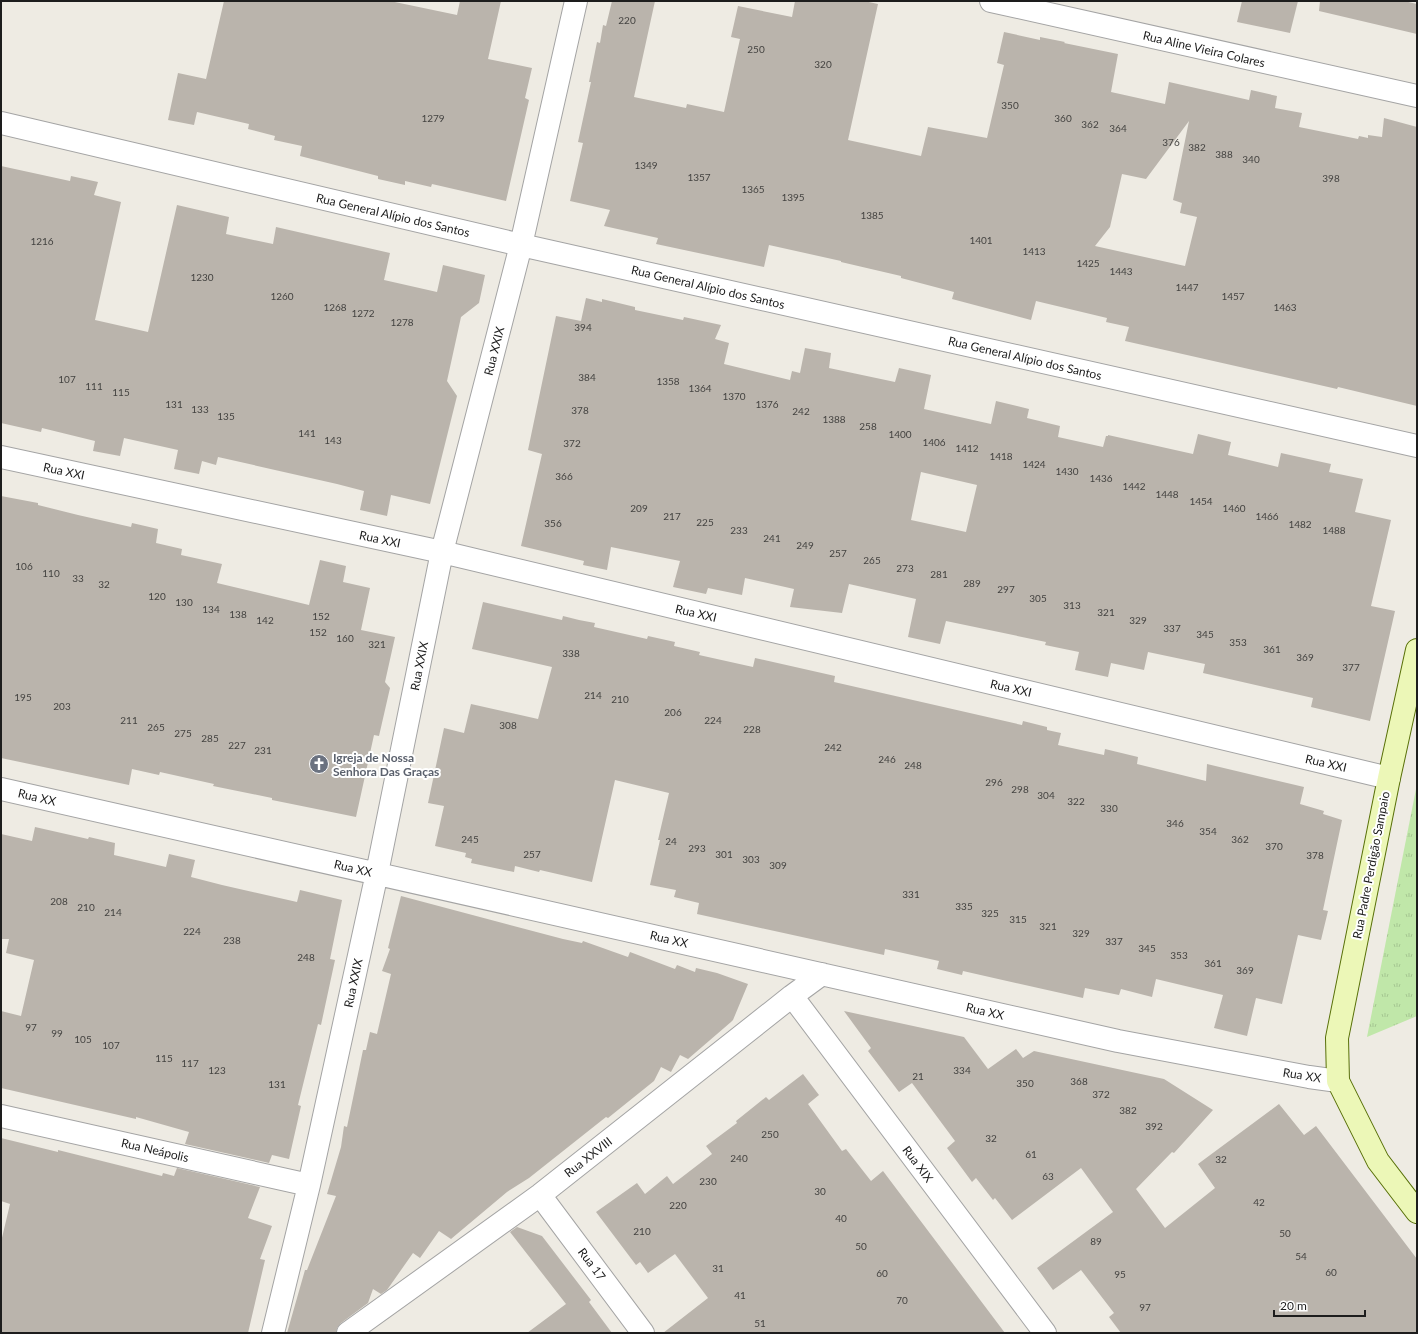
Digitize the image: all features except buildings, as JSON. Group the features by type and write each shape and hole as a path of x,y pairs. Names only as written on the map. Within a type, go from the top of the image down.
{"main road":[{"name":"Rua Padre Perdigão Sampaio","path":"1338,1081 1337,1038 1389,778 1417,650"},
{"path":"1338,1081 1378,1161 1417,1212"}],"street":[{"name":"Rua XXIX","path":"273,1333 309,1185 377,873 442,552 522,245 576,1"},
{"name":"Rua Aline Vieira Colares","path":"991,1 1417,96"},
{"name":"Rua General Alípio dos Santos","path":"1,123 522,245 1417,446"},
{"name":"Rua XXI","path":"1,458 442,552 1389,778"},
{"name":"Rua XX","path":"1,788 1118,1041 1309,1077 1338,1081"},
{"name":"Rua XXVIII","path":"348,1333 540,1195 822,974"},
{"name":"Rua XIX","path":"792,996 1045,1333"},
{"name":"Rua Neápolis","path":"1,1116 309,1185"},
{"name":"Rua 17","path":"540,1195 644,1333"}],"green space":[{"path":"1417,784 1417,1016 1367,1037"}],"place":[{"name":"Igreja de Nossa Senhora Das Graças","path":"319,764"}]}
